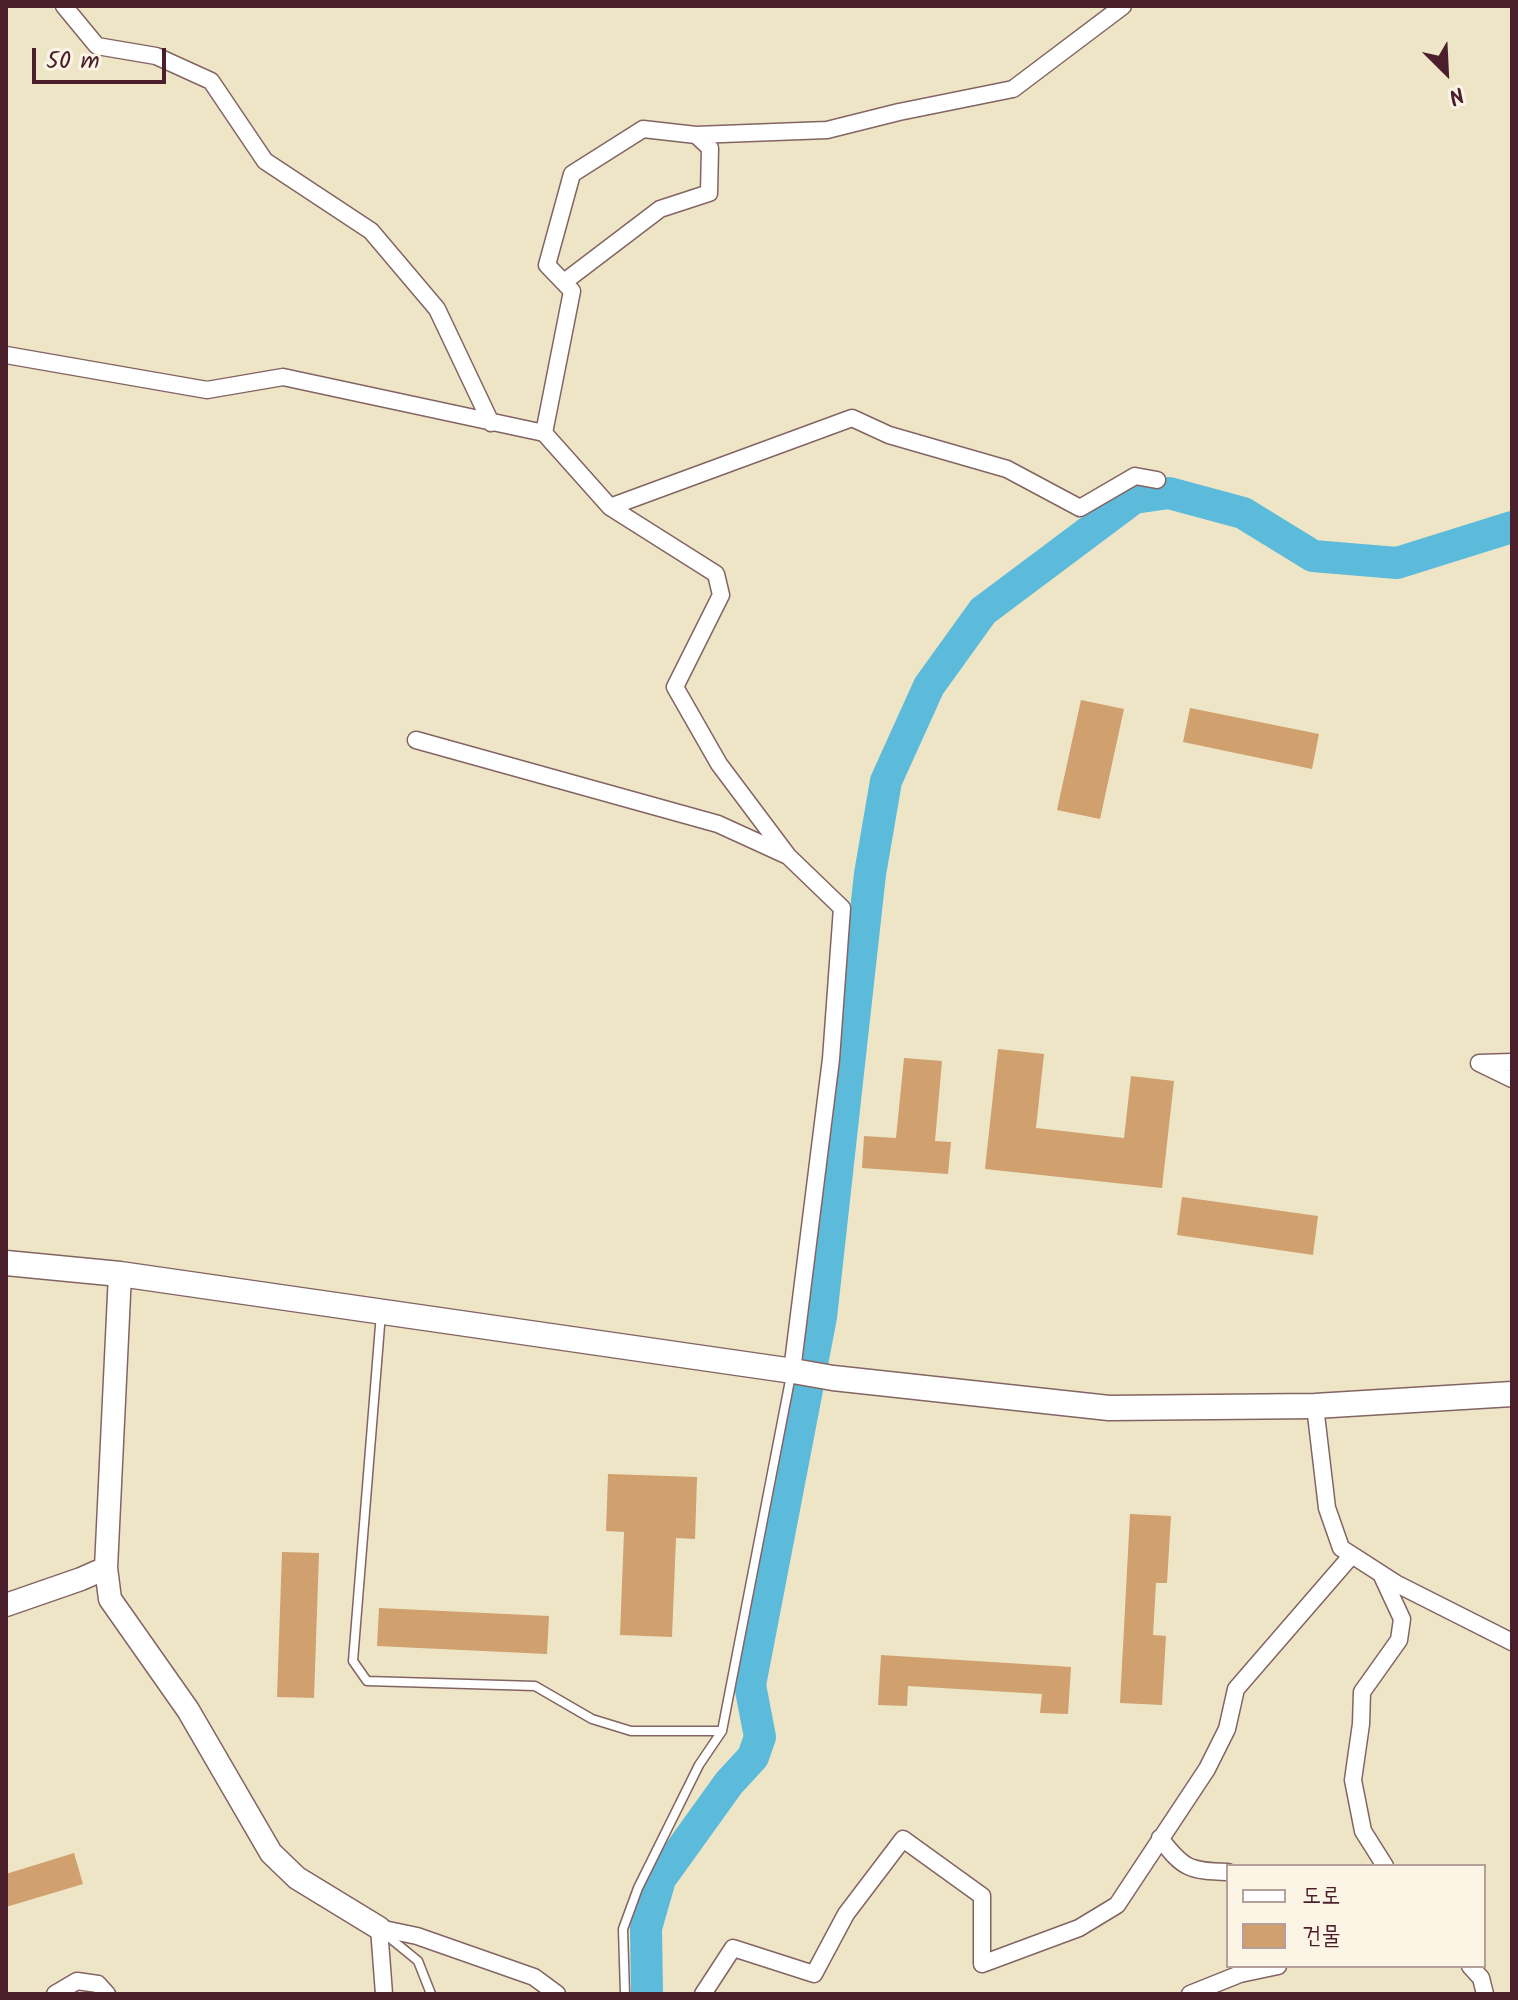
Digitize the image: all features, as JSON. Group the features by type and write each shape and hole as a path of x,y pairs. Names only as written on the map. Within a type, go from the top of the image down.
{"main road":[{"path":"6,1263 120,1274 833,1378 1109,1408 1315,1406 1512,1394"}],"street":[{"path":"64,6 97,46 156,56 211,81 265,161 371,231 437,309 491,423"},
{"path":"544,433 572,291 547,265 572,174 643,129 696,135 827,130 1013,89 1123,6"},
{"path":"564,282 660,209 709,193 710,148 696,135"},
{"path":"6,355 207,390 283,377 544,433 610,507 716,574 721,595 675,687 719,764 788,856 842,908 831,1059 793,1371"},
{"path":"610,507 852,418 889,435 1007,469 1080,508 1135,476 1157,480"},
{"path":"416,740 718,824 788,856"},
{"path":"1512,1062 1479,1063 1512,1079"},
{"path":"120,1274 106,1568 110,1599 188,1710 271,1853 297,1878 379,1928 417,1936 534,1977 557,1994"},
{"path":"1315,1406 1327,1508 1341,1548 1397,1584 1512,1642"},
{"path":"703,1994 733,1948 814,1974 846,1914 903,1839 982,1896 982,1964 1079,1928 1117,1905 1207,1769 1227,1729 1236,1689 1352,1555"},
{"path":"7,1604 106,1568"},
{"path":"1382,1574 1402,1619 1399,1640 1362,1692 1353,1780 1363,1831 1384,1864"},
{"path":"1160,1838 1175,1858 1197,1871 1226,1872"},
{"path":"379,1928 384,1994"},
{"path":"1190,1994 1240,1974 1268,1968"},
{"path":"1472,1968 1481,1978 1485,1994"},
{"path":"55,1994 77,1981 98,1984 107,1994"}],"lane":[{"path":"381,1311 353,1661 367,1681 535,1686 592,1719 631,1731 722,1731"},
{"path":"625,1994 623,1929 633,1901 699,1765 722,1731 793,1371"},
{"path":"379,1928 418,1961 431,1994"}],"building":[{"path":"1081,700 1124,709 1100,819 1057,810"},
{"path":"1190,708 1319,734 1312,769 1183,742"},
{"path":"998,1049 1044,1054 1036,1128 1124,1138 1131,1076 1174,1081 1162,1188 985,1169"},
{"path":"904,1058 942,1061 935,1141 951,1142 948,1174 862,1168 864,1136 896,1138"},
{"path":"1182,1197 1318,1216 1313,1255 1177,1235"},
{"path":"608,1474 697,1477 695,1539 676,1538 672,1637 620,1635 624,1532 606,1531"},
{"path":"1130,1514 1171,1516 1167,1583 1156,1583 1153,1635 1166,1636 1162,1705 1120,1703"},
{"path":"282,1552 319,1553 314,1698 277,1697"},
{"path":"379,1608 549,1616 547,1654 377,1646"},
{"path":"881,1655 1071,1667 1068,1714 1040,1713 1042,1694 908,1686 907,1706 878,1705"},
{"path":"74,1853 83,1884 6,1907 6,1874"}],"waterway":[{"path":"647,1994 646,1928 660,1879 729,1783 753,1757 760,1737 750,1685 821,1317 870,874 886,781 929,686 983,611 1134,498 1169,493 1243,513 1313,556 1397,563 1512,527"}]}
